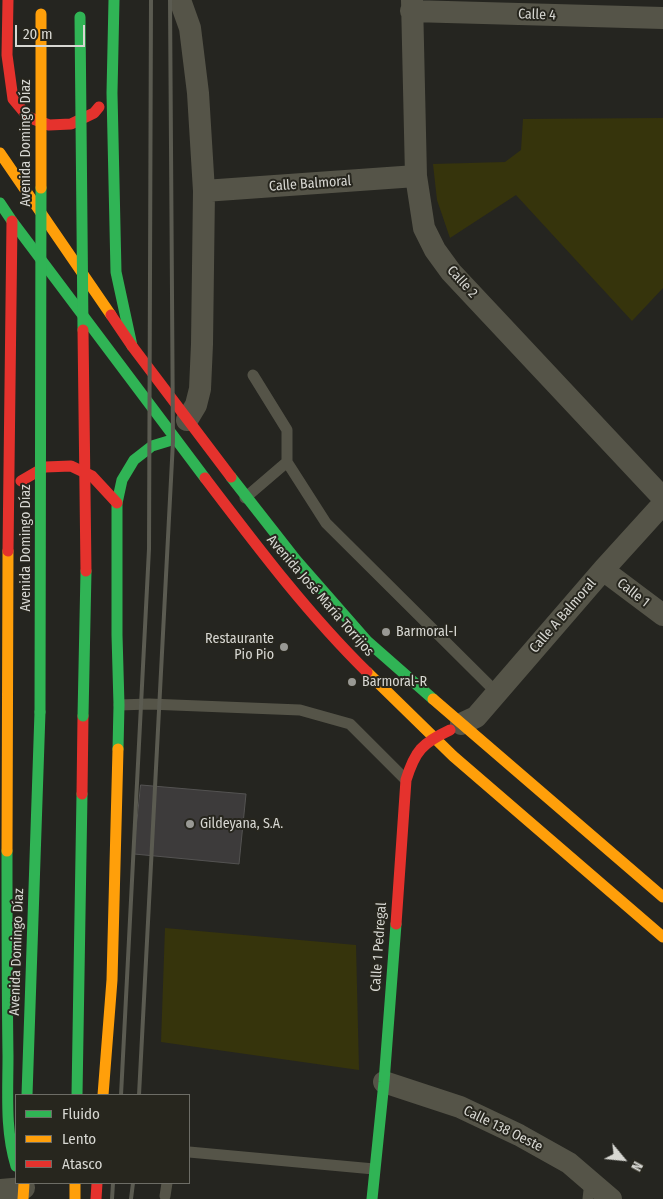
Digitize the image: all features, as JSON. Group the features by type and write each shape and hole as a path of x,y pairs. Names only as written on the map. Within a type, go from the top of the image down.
{"main road":[{"path":"8,0 4,58 13,98 28,117 49,125 71,124 94,113 112,93"},
{"name":"Avenida Domingo Díaz","path":"27,1094 40,712 41,0"},
{"path":"114,0 112,93 116,272 132,346"},
{"path":"77,1094 86,586 80,12"},
{"name":"Avenida José María Torrijos","path":"0,153 132,346 187,420 296,560 367,641 663,897"},
{"name":"Avenida José María Torrijos","path":"0,203 175,439 281,577 352,658 433,737 663,937"},
{"path":"12,221 4,732 9,1123 12,1154 15,1163"},
{"path":"104,1094 112,980 118,705 117,503 122,480 134,460 152,446 175,439"},
{"path":"8,498 22,480 46,467 71,466 92,476 117,503"},
{"name":"Calle 1 Pedregal","path":"372,1199 384,1082 406,780 412,762 420,748 433,737 462,724"},
{"path":"75,1184 75,1199"},
{"path":"96,1199 97,1184"}],"street":[{"path":"180,0 190,28 197,84 204,191 200,389 196,405 187,420"},
{"name":"Calle 4","path":"412,6 663,18"},
{"name":"Calle 2","path":"412,6 416,176 424,228 435,250 450,272 663,498"},
{"name":"Calle Balmoral","path":"204,191 416,176"},
{"name":"Calle A Balmoral","path":"462,724 476,717 498,693 663,504"},
{"name":"Calle 1","path":"604,570 663,616"},
{"name":"Calle 138 Oeste","path":"384,1082 460,1107 519,1135 569,1163 589,1190 611,1199"},
{"path":"0,1190 23,1188"}],"lane":[{"path":"253,375 287,430 288,462 326,523 498,693"},
{"path":"230,510 288,462"},
{"path":"118,705 149,704 300,710 350,724 406,780"},
{"path":"190,1152 374,1168"},
{"path":"165,1196 167,1184"}],"shaded area":[{"path":"663,118 663,288 632,321 516,195 450,238 437,200 433,164 505,162 521,150 523,119"},
{"path":"165,928 356,945 359,1070 161,1042"}],"building":[{"name":"Gildeyana, S.A.","path":"141,785 246,794 239,864 134,854"}],"railway":[{"path":"121,1094 149,549 151,0"},
{"path":"139,1094 173,441 170,0"},
{"path":"112,1199 113,1184"},
{"path":"131,1199 133,1184"}],"traffic: fast":[{"path":"114,0 112,93 116,272 132,346"},
{"path":"80,17 83,330"},
{"path":"40,712 41,188"},
{"path":"0,203 205,478"},
{"path":"118,749 117,503 122,480 134,460 152,446 175,439"},
{"path":"231,477 296,560 367,641 433,699"},
{"path":"83,716 86,571"},
{"path":"27,1094 40,712"},
{"path":"77,1094 82,794"},
{"path":"7,851 8,1112 10,1139 15,1163"},
{"path":"372,1199 384,1082 396,924"}],"traffic: slow":[{"path":"41,14 41,188"},
{"path":"0,153 111,315"},
{"path":"7,851 8,551"},
{"path":"367,672 453,756 663,937"},
{"path":"433,699 663,897"},
{"path":"103,1094 112,980 118,749"},
{"path":"23,1199 24,1184"},
{"path":"75,1184 75,1199"}],"traffic: jam":[{"path":"8,0 7,55 13,99 28,117 49,125 71,124 94,113 99,107"},
{"path":"8,551 12,221"},
{"path":"111,315 132,346 231,477"},
{"path":"83,330 86,571"},
{"path":"21,481 45,467 71,466 92,476 117,503"},
{"path":"205,478 303,602 367,672"},
{"path":"82,794 83,716"},
{"path":"396,924 406,780 416,755 421,749 433,739 450,730"},
{"path":"96,1199 97,1184"}],"place":[{"name":"Barmoral-I","path":"386,632"},
{"name":"Restaurante Pio Pio","path":"284,647"},
{"name":"Barmoral-R","path":"352,682"},
{"name":"Gildeyana, S.A.","path":"190,824"}]}
